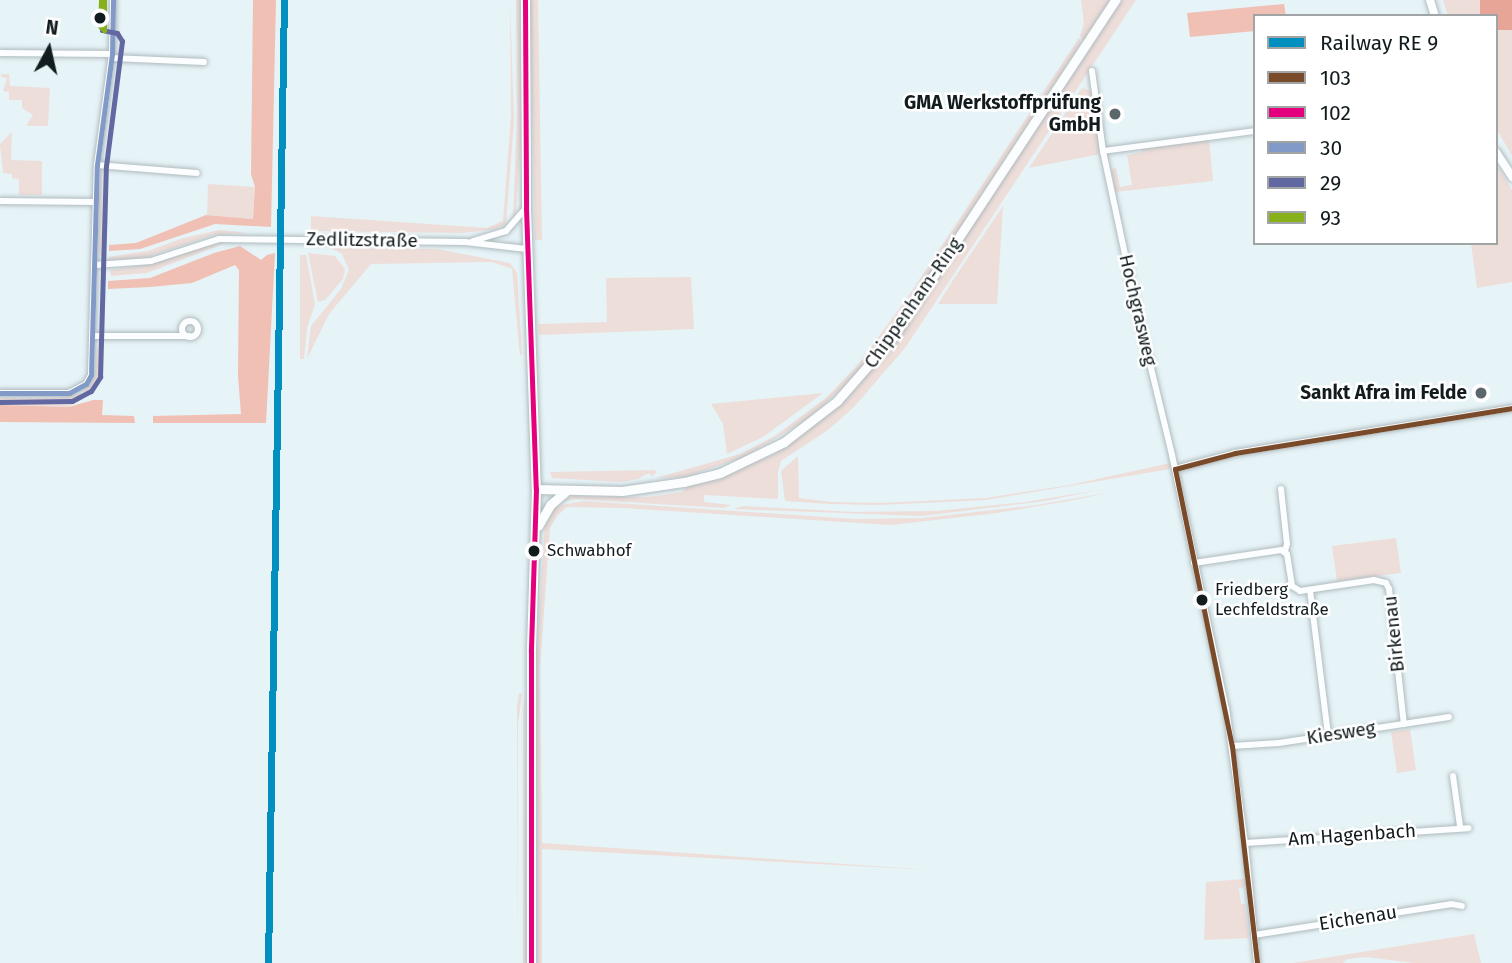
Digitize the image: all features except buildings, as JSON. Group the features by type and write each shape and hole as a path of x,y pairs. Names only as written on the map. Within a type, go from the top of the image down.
{"main road":[{"path":"525,0 526,208 536,489 531,666 531,963"},
{"name":"Chippenham-Ring","path":"536,489 650,488 720,473 784,442 837,401 892,337 1115,0"},
{"path":"1498,155 1512,177"},
{"path":"535,530 550,505 567,490"}],"street":[{"path":"0,393 78,390 86,384 93,364 97,164 112,56 113,0"},
{"path":"0,53 204,62"},
{"name":"Hochgrasweg","path":"1091,71 1103,151 1175,469 1232,746 1257,963"},
{"path":"1103,151 1253,131"},
{"path":"97,164 197,173"},
{"path":"0,201 95,202"},
{"name":"Zedlitzstraße","path":"465,242 499,235 526,208"},
{"name":"Zedlitzstraße","path":"95,265 151,261 219,239 465,242 527,248"},
{"path":"93,336 189,337"},
{"path":"1175,469 1235,453 1512,408"},
{"path":"1281,489 1285,551 1292,586 1300,591 1310,590 1328,735"},
{"path":"1194,563 1285,551"},
{"name":"Birkenau","path":"1310,590 1381,580 1388,586 1404,724"},
{"name":"Kiesweg","path":"1232,746 1449,717"},
{"path":"1454,776 1460,827"},
{"name":"Am Hagenbach","path":"1245,843 1468,828"},
{"name":"Eichenau","path":"1254,935 1441,906 1462,906"}],"shaded area":[{"path":"253,0 276,0 271,227 215,224 140,249 109,251 109,245 136,243 206,215 253,219"},
{"path":"510,0 514,122 506,224 496,229 462,233 311,231 311,216 487,228 503,221 511,116"},
{"path":"516,0 520,0 522,127 513,220 517,117"},
{"path":"530,0 538,0 542,240 535,240"},
{"path":"1081,0 1110,0 1083,42 1080,36 1084,23"},
{"path":"1122,0 1136,0 905,348 854,407 828,430 781,461 778,472 778,499 704,495 704,502 731,505 724,508 576,499 560,502 574,496 648,497 682,492 686,487 775,454 847,398 903,330"},
{"path":"1443,0 1480,0 1480,14 1447,14"},
{"path":"1480,0 1512,0 1512,30 1498,30 1498,14 1480,14"},
{"path":"1284,4 1286,14 1253,14 1253,31 1190,37 1187,13"},
{"path":"1498,30 1512,30 1512,156 1498,132"},
{"path":"1079,38 1081,43 966,219 893,328 851,380 809,418 744,457 685,477 656,478 740,454 775,436 827,397 857,366 908,297"},
{"path":"1,74 9,74 10,86 50,88 48,126 26,126 33,115 22,108 22,100 9,100 9,92 3,91 7,78 1,77"},
{"path":"1082,88 1092,91 1100,154 1029,168"},
{"path":"12,132 11,160 42,161 42,195 19,195 19,179 12,178 12,174 3,173 0,144"},
{"path":"1209,139 1213,181 1115,192 1111,169 1116,168 1120,187 1132,185 1127,155 1142,152 1141,146"},
{"path":"1498,167 1512,190 1512,282 1477,288 1471,245 1498,245"},
{"path":"102,170 103,259 99,254 99,175"},
{"path":"208,184 255,187 253,219 207,215"},
{"path":"1003,206 997,304 938,304 953,280"},
{"path":"220,230 248,233 213,235 147,257 107,262 109,257 148,251 183,238"},
{"path":"228,242 147,273 111,276 110,270 153,264 196,248"},
{"path":"240,246 261,260 275,253 266,423 153,423 153,416 241,414 238,376 239,270 235,265 192,283 150,287 108,289 108,281 150,278 214,253"},
{"path":"331,248 437,249 510,263 517,273 522,354 520,356 512,269 492,262 371,264 329,314 307,359 311,326 341,289 349,270 342,254"},
{"path":"308,253 335,256 345,269 343,279 325,300 318,302"},
{"path":"300,255 306,255 315,304 307,328 304,359 300,359"},
{"path":"691,277 694,329 539,335 538,324 607,322 606,278"},
{"path":"101,341 99,378 86,396 69,407 0,405 0,398 57,398 83,393 95,377 97,348"},
{"path":"823,393 763,437 727,454 723,424 711,404"},
{"path":"103,400 102,415 134,416 135,423 0,422 0,405 69,407"},
{"path":"798,456 799,498 831,502 880,503 986,498 1070,485 1170,463 1170,469 986,500 879,505 830,504 785,501 781,471"},
{"path":"550,472 657,472 651,477 646,474 638,479 621,482 552,478"},
{"path":"1098,490 1045,501 921,516 733,509 743,506 854,512 936,511 1026,502"},
{"path":"1111,492 997,513 890,525 623,508 567,507 557,516 550,528 540,668 542,843 930,870 542,849 542,963 537,963 537,655 545,521 551,507 584,501 854,519 923,518 1037,505"},
{"path":"1396,538 1401,573 1337,581 1332,546"},
{"path":"519,693 522,694 518,724 517,963 517,706"},
{"path":"525,695 527,963 523,963 523,711"},
{"path":"1410,729 1416,770 1397,773 1391,732"},
{"path":"1244,879 1245,887 1239,888 1241,904 1245,904 1249,938 1204,940 1206,882"},
{"path":"1474,934 1481,963 1414,963 1366,957 1347,959 1343,963 1293,963"}],"transit line":[{"name":"93","path":"101,0 100,26 104,30 104,0"},
{"name":"30","path":"0,393 69,393 86,384 91,375 97,165 112,54 113,0"},
{"path":"268,963 284,0"},
{"name":"102","path":"525,0 526,208 536,489 531,652 531,963"},
{"name":"29","path":"0,402 72,401 91,391 100,377 106,166 122,41 117,33 102,30 100,12"},
{"name":"103","path":"1175,469 1235,453 1512,408"},
{"name":"103","path":"1175,469 1232,746 1257,963"}],"place":[{"name":"GMA Werkstoffprüfung GmbH","path":"1115,114"},
{"name":"Sankt Afra im Felde","path":"1481,393"},
{"name":"Schwabhof","path":"534,551"},
{"name":"Friedberg Lechfeldstraße","path":"1202,600"}]}
